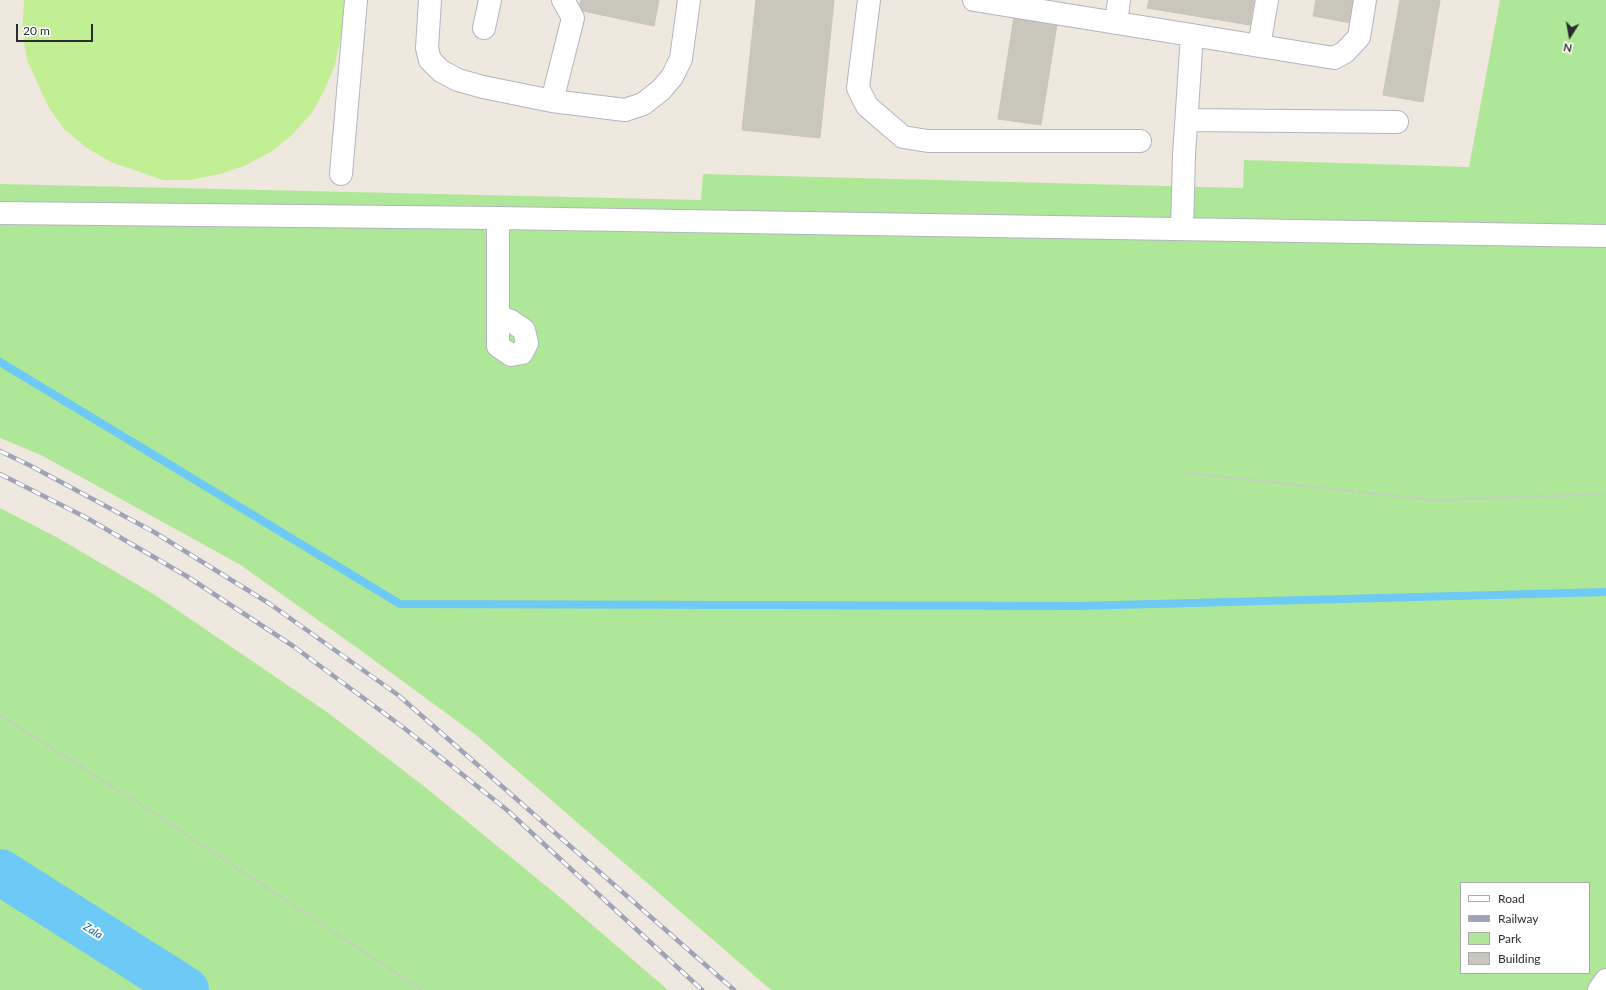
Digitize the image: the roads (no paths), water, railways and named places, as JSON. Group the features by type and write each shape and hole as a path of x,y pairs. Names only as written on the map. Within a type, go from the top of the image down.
{"street":[{"path":"341,174 356,0"},
{"path":"430,0 426,48 430,60 441,71 458,80 483,87 552,101 625,110 643,104 661,90 672,78 681,59 689,0"},
{"path":"484,28 490,0"},
{"path":"552,101 573,18 563,0"},
{"path":"869,0 858,88 867,106 903,137 928,141 1140,141"},
{"path":"974,0 1334,58 1345,52 1359,37 1365,0"},
{"path":"1116,23 1119,0"},
{"path":"1259,46 1267,0"},
{"path":"1182,229 1186,120 1192,35"},
{"path":"1186,120 1397,122"},
{"path":"0,213 498,218 1606,236"},
{"path":"498,218 498,316"},
{"path":"1599,990 1606,980"}],"waterway":[{"path":"0,362 400,604 1078,606 1606,592"},
{"name":"Zala","path":"0,872 186,990"}],"railway":[{"path":"0,451 154,532 270,604 398,695 734,990"},
{"path":"0,474 87,518 188,577 293,646 404,728 507,810 702,990"}]}
